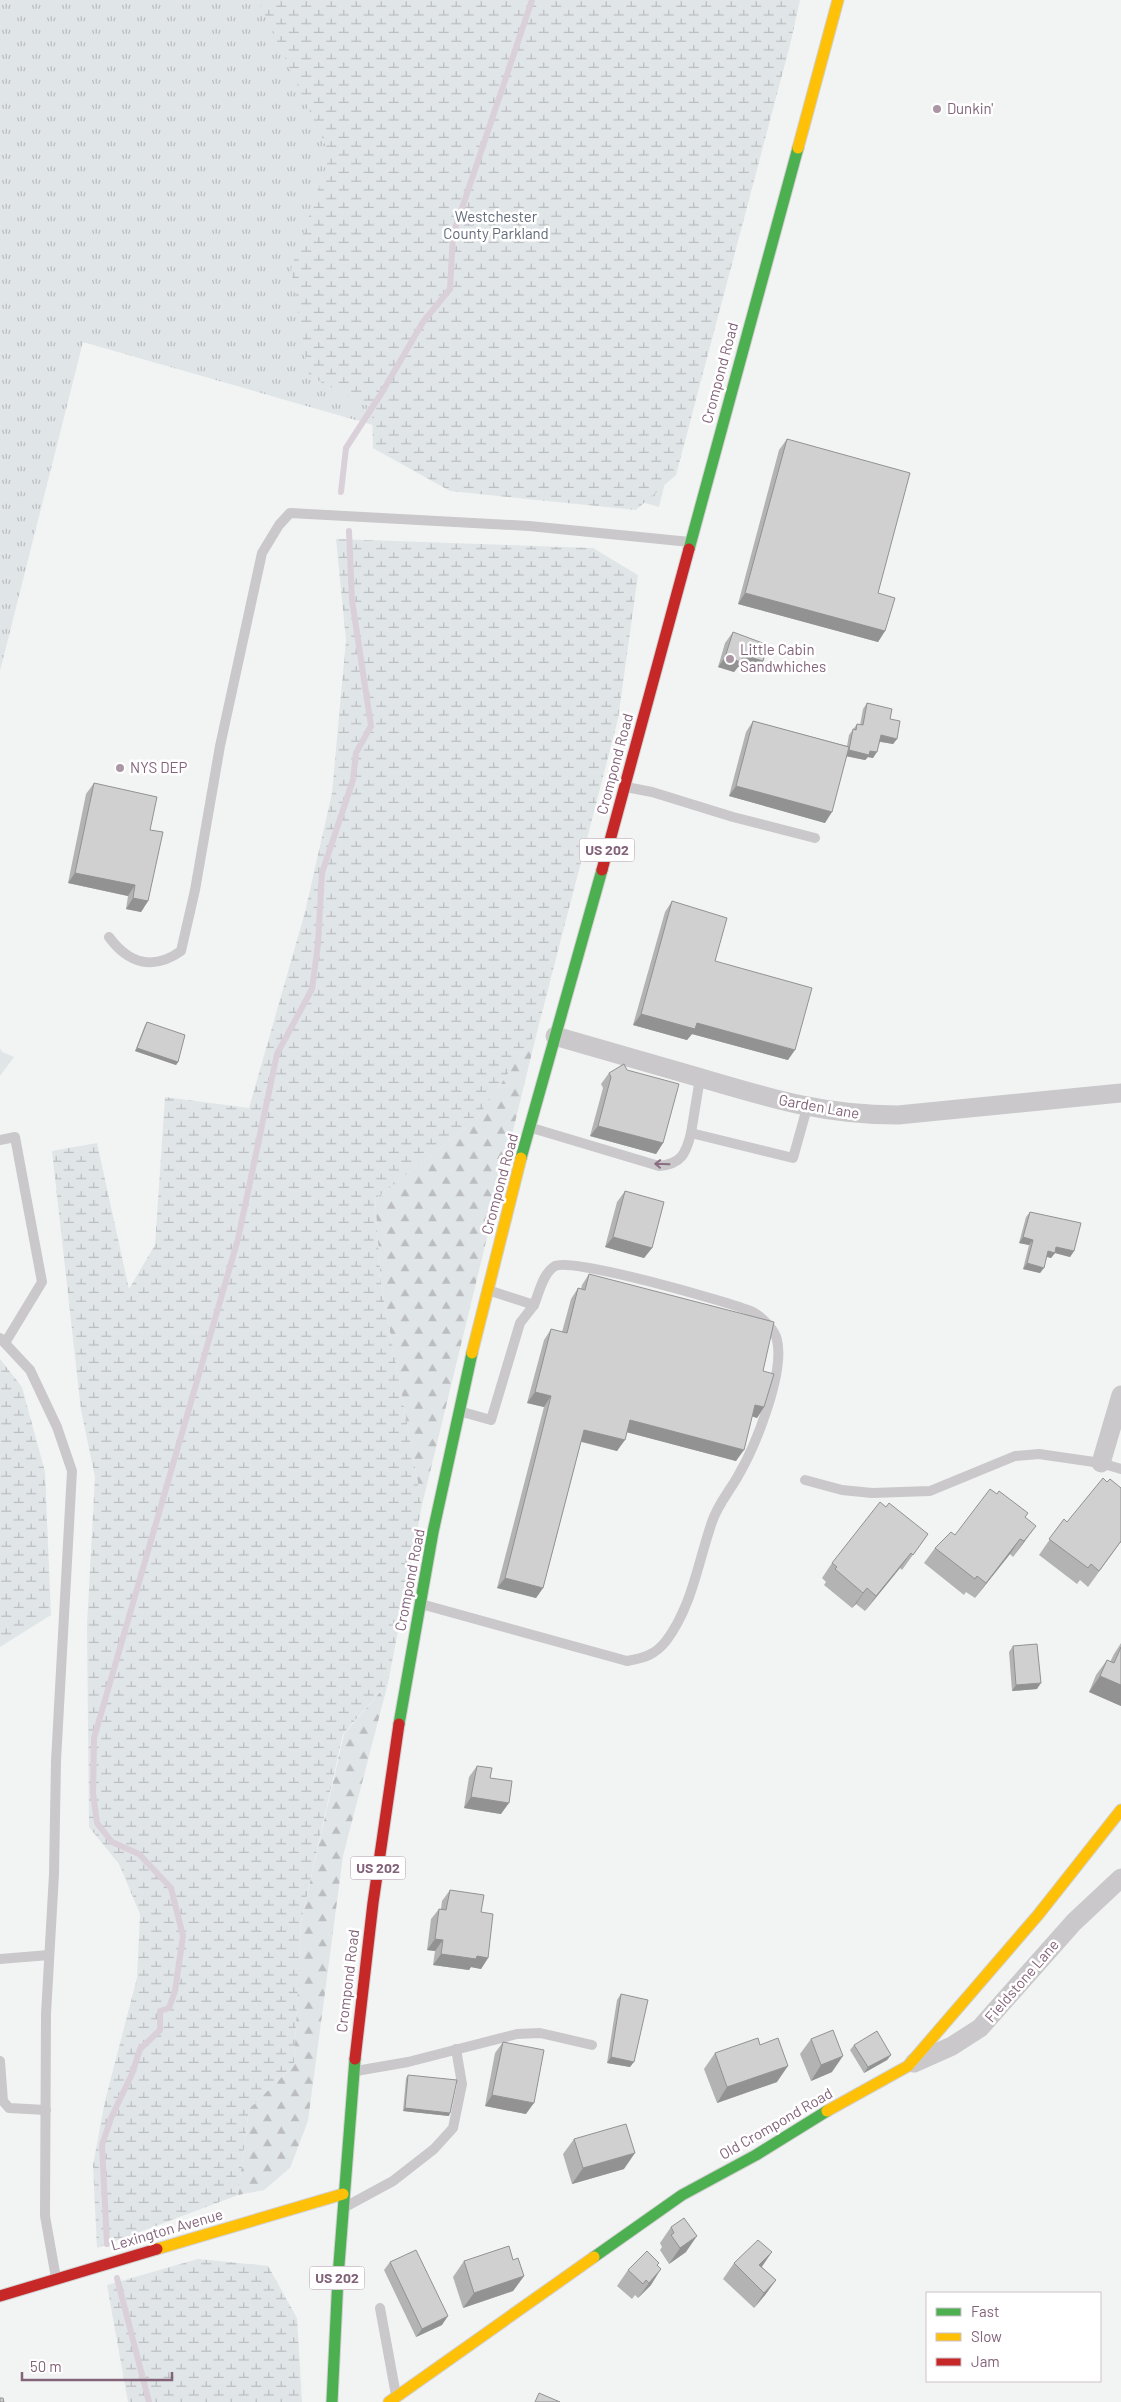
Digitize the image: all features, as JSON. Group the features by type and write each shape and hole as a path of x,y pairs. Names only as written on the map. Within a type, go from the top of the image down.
{"main road":[{"name":"Crompond Road","path":"332,2402 342,2208 353,2071 380,1856 420,1604 458,1411 530,1127 625,787 838,0"},
{"name":"Old Crompond Road","path":"395,2401 682,2195 756,2155 822,2113 908,2066 1038,1915 1121,1810"},
{"name":"Lexington Avenue","path":"0,2296 343,2194"}],"street":[{"name":"Garden Lane","path":"555,1036 807,1108 863,1115 898,1115 1121,1093"},
{"path":"1101,1463 1121,1395"},
{"name":"Fieldstone Lane","path":"908,2066 952,2046 980,2028 1074,1922 1121,1878"}],"lane":[{"path":"109,937 126,955 140,962 154,963 169,960 181,952 195,890 220,746 262,553 290,513 529,526 690,542"},
{"path":"625,787 652,792 733,817 815,838"},
{"path":"530,1127 659,1166 672,1164 681,1157 688,1147 700,1078"},
{"path":"691,1133 793,1158 807,1108"},
{"path":"0,1140 15,1137 42,1282 2,1340 30,1370 57,1428 72,1471 56,1761 54,1874 46,2014 45,2216 56,2278"},
{"path":"420,1604 628,1661 649,1658 666,1642 680,1620 721,1501 738,1476 763,1423 779,1359 777,1339 770,1327 754,1313 654,1282 571,1264 556,1266 547,1274 534,1305 520,1323 491,1420 458,1411"},
{"path":"488,1290 534,1305"},
{"path":"804,1480 842,1490 904,1494 930,1491 1015,1456 1039,1454 1101,1463 1121,1469"},
{"path":"0,1959 49,1955"},
{"path":"353,2071 408,2062 517,2034 540,2033 592,2045"},
{"path":"342,2208 393,2181 434,2149 453,2128 462,2084 456,2049"},
{"path":"0,2061 3,2101 9,2108 46,2110"},
{"path":"380,2308 395,2401"}],"green space":[{"name":"Westchester County Parkland","path":"0,0 785,0 659,507 83,342 0,671"},
{"name":"Westchester County Parkland","path":"258,0 800,0 790,45 676,475 636,510 450,491 373,448 372,408 309,376 291,269 330,155"},
{"path":"336,539 593,548 638,575 618,719 537,1032 475,1121 375,1199 381,1283 422,1505 388,1683 343,1734 301,1922 294,2065 249,2109 238,2195 97,2248 93,2165 105,2101 137,1978 140,1914 119,1864 89,1827 87,1625 95,1477 81,1410 52,1151 97,1143 129,1289 155,1245 165,1097 249,1108 305,912 332,793 346,640"},
{"path":"537,1032 422,1505 381,1283 375,1199 475,1121"},
{"path":"0,1048 2,1052 14,1057 0,1076"},
{"path":"0,1359 22,1387 45,1472 51,1615 0,1647"},
{"path":"388,1683 343,1856 308,2121 290,2168 264,2190 238,2195 249,2109 294,2065 301,1922 344,1734"},
{"path":"198,2259 268,2266 297,2318 302,2402 128,2402 107,2285"}],"building":[{"path":"787,439 910,473 878,593 895,598 885,631 745,593"},
{"path":"733,632 768,645 763,661 743,655 741,662 725,657"},
{"path":"867,703 892,709 890,719 900,721 897,739 881,735 877,752 870,751 869,755 849,750 853,729 856,730 857,724 863,725"},
{"path":"753,721 849,747 832,812 736,786"},
{"path":"94,783 157,797 150,830 163,832 148,901 133,898 135,885 75,873"},
{"path":"672,901 727,918 715,961 812,988 795,1050 697,1023 695,1029 641,1014"},
{"path":"147,1022 185,1035 178,1062 137,1048"},
{"path":"624,1064 627,1070 679,1084 663,1143 598,1126 611,1077 609,1073"},
{"path":"625,1191 664,1202 652,1248 613,1237"},
{"path":"1030,1212 1081,1223 1074,1251 1056,1247 1055,1253 1048,1251 1044,1268 1027,1263 1033,1240 1023,1237"},
{"path":"589,1274 774,1322 763,1371 774,1374 764,1407 755,1405 744,1450 630,1420 625,1440 584,1430 543,1588 505,1578 551,1396 535,1392 551,1329 567,1333 578,1288 585,1290"},
{"path":"1103,1478 1107,1482 1110,1479 1121,1488 1121,1541 1099,1571 1091,1564 1088,1568 1049,1539 1064,1519 1067,1522"},
{"path":"990,1489 997,1494 999,1491 1028,1513 1025,1517 1036,1526 1024,1541 1020,1539 986,1583 977,1576 975,1579 935,1548 951,1532 955,1535"},
{"path":"880,1502 886,1507 889,1503 928,1534 913,1555 911,1553 876,1596 867,1588 863,1593 835,1569 837,1567 832,1563"},
{"path":"1037,1644 1041,1683 1016,1685 1013,1646"},
{"path":"1121,1647 1121,1685 1100,1676 1107,1660 1114,1663"},
{"path":"477,1766 492,1768 490,1778 512,1781 509,1803 471,1797"},
{"path":"450,1890 484,1895 481,1912 493,1914 488,1958 477,1956 476,1959 441,1954 443,1940 435,1939 439,1909 446,1910"},
{"path":"621,1994 648,2000 634,2062 611,2057"},
{"path":"833,2030 843,2056 821,2065 811,2039"},
{"path":"877,2031 891,2055 868,2067 854,2045"},
{"path":"758,2038 760,2045 778,2038 788,2066 727,2087 715,2053"},
{"path":"503,2042 544,2050 534,2103 492,2095"},
{"path":"408,2075 457,2080 450,2113 405,2108"},
{"path":"626,2124 635,2153 583,2168 574,2139"},
{"path":"684,2218 697,2236 680,2248 671,2235 674,2233 671,2227"},
{"path":"758,2240 772,2252 759,2265 776,2280 764,2293 734,2263"},
{"path":"509,2246 513,2260 518,2258 524,2276 474,2293 464,2261"},
{"path":"416,2250 448,2316 422,2329 390,2262"},
{"path":"647,2251 659,2263 657,2265 661,2269 649,2283 646,2280 643,2284 628,2270"},
{"path":"539,2393 560,2402 535,2402"}],"waterway":[{"path":"341,492 346,448 381,394 423,322 450,289 453,235 532,0"},
{"path":"107,2244 102,2145 111,2118 132,2074 140,2049 160,2030 160,2011 169,2008 175,1991 183,1936 171,1888 139,1854 112,1842 97,1823 93,1793 94,1738 238,1239 277,1054 312,989 318,944 322,873 353,780 356,753 371,726 352,600 349,531"},
{"path":"117,2278 149,2402"}],"traffic: fast":[{"path":"689,549 798,148"},
{"path":"521,1158 602,870"},
{"path":"399,1724 433,1532 472,1353"},
{"path":"332,2402 338,2277 355,2059"},
{"path":"594,2257 682,2195 756,2155 827,2111"}],"traffic: slow":[{"path":"798,148 838,0"},
{"path":"472,1353 521,1158"},
{"path":"827,2111 908,2066 1038,1915 1121,1810"},
{"path":"157,2249 343,2194"},
{"path":"389,2402 594,2257"}],"traffic: jam":[{"path":"602,870 689,549"},
{"path":"355,2059 373,1903 399,1724"},
{"path":"0,2296 157,2249"}],"place":[{"name":"Dunkin'","path":"937,109"},
{"name":"Little Cabin Sandwhiches","path":"730,659"},
{"name":"NYS DEP","path":"120,768"}]}
